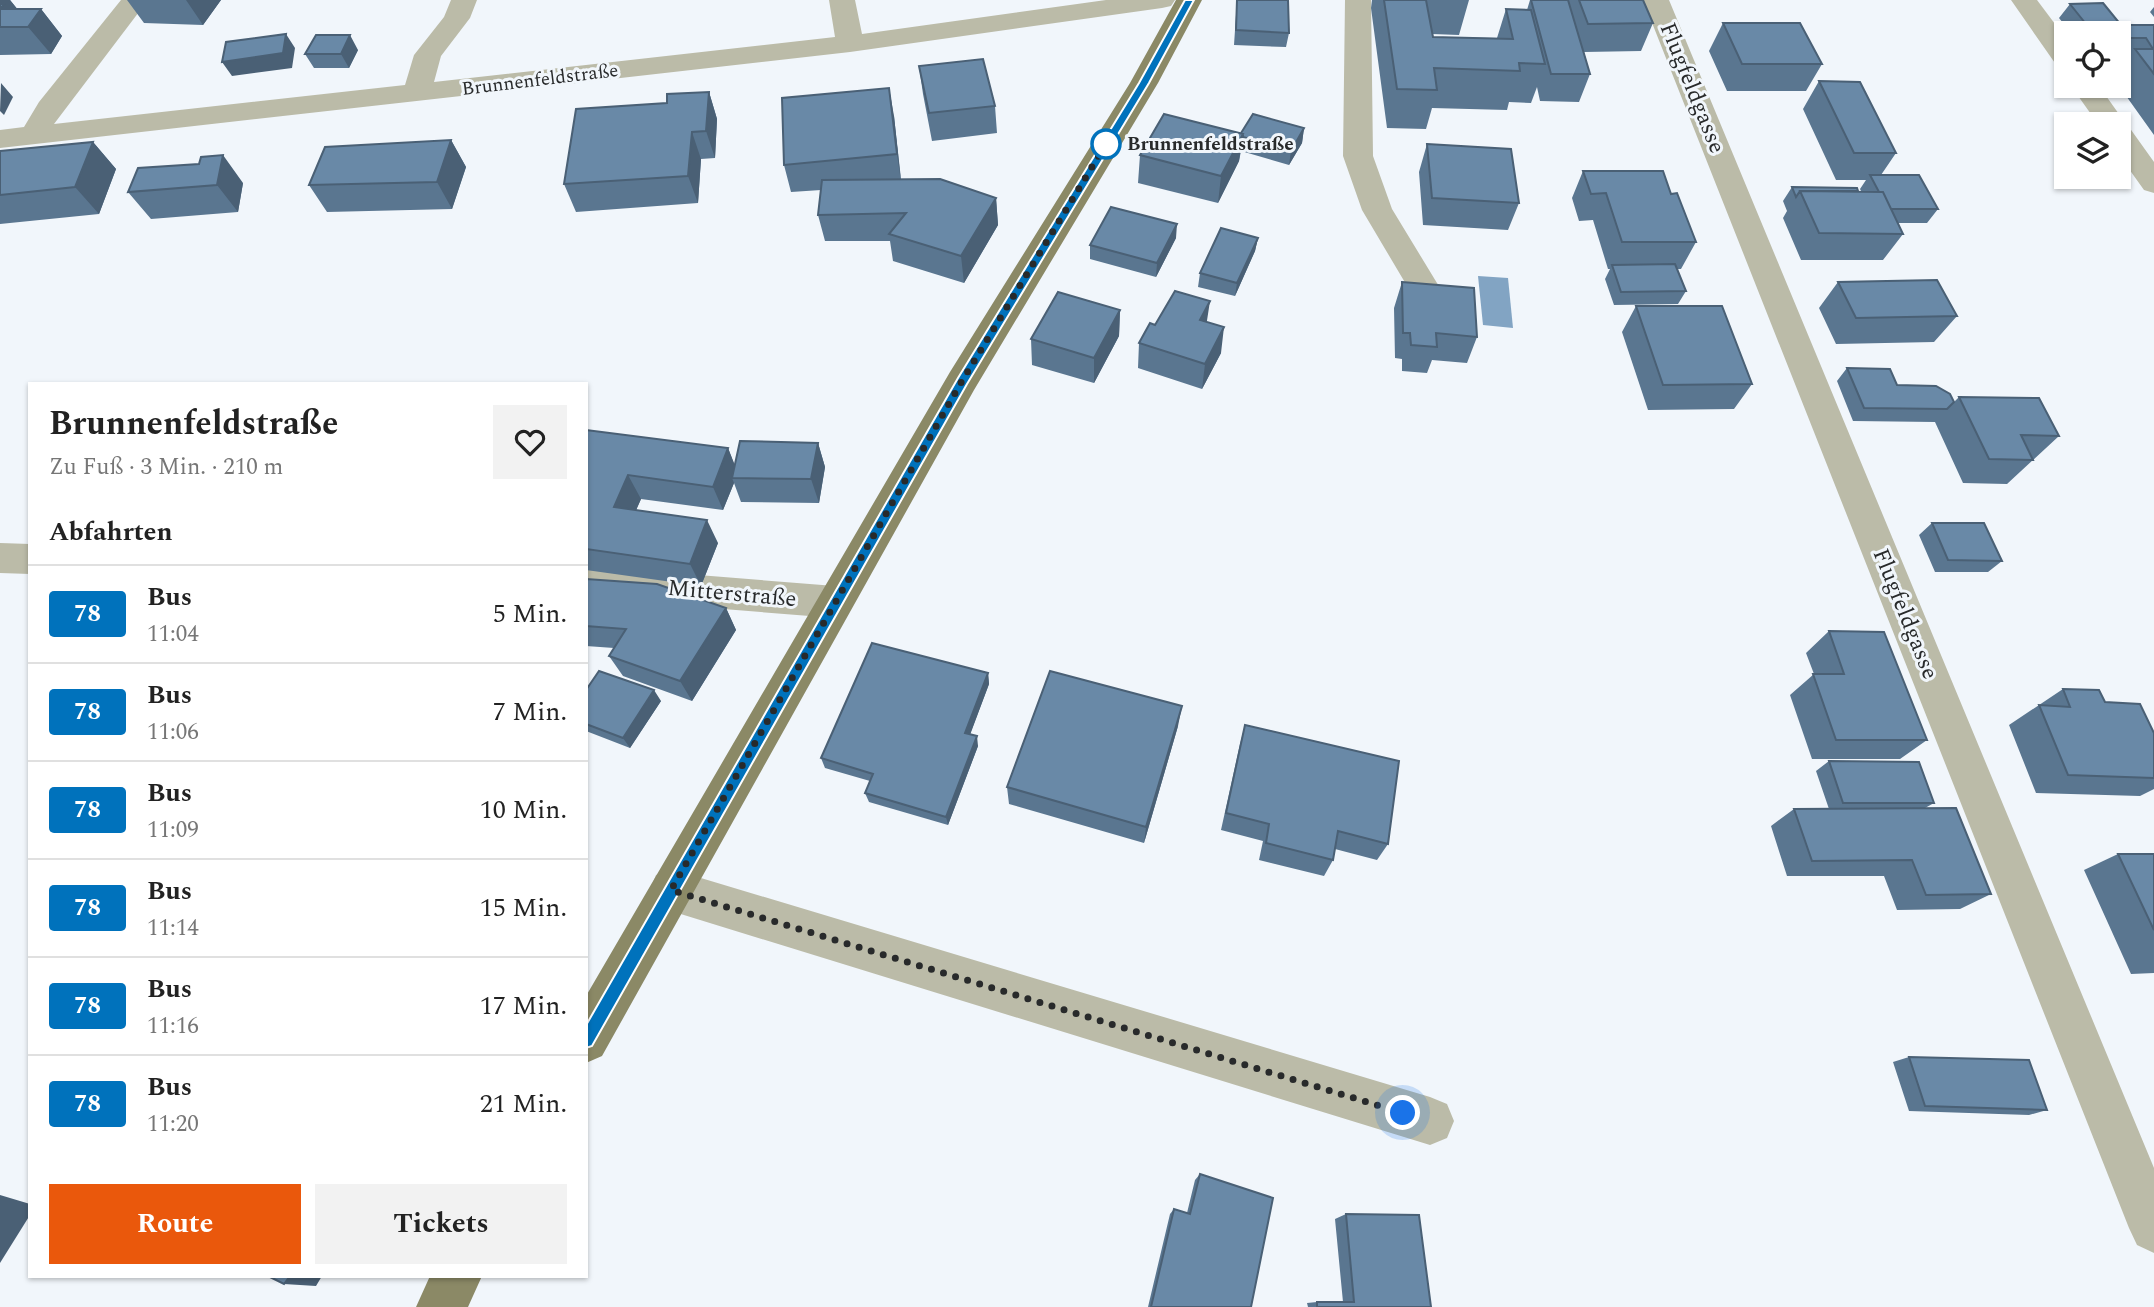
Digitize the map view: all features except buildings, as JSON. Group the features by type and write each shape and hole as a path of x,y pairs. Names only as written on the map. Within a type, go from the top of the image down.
{"main road":[{"name":"Mitterstraße","path":"588,1036 962,381 1144,83 1189,0"},
{"path":"441,1307 456,1278"}],"street":[{"path":"34,134 49,108 135,0"},
{"path":"416,94 428,55 457,18 464,0"},
{"path":"842,0 850,44"},
{"name":"Brunnenfeldstraße","path":"0,139 850,44 1162,0"},
{"path":"1358,0 1358,156 1377,210 1424,288"},
{"name":"Flugfeldgasse","path":"1656,0 2154,1228"},
{"path":"2024,0 2054,42"},
{"path":"2131,151 2154,184"},
{"path":"0,558 28,559"},
{"name":"Mitterstraße","path":"588,582 835,602"},
{"path":"671,890 1430,1121"}],"water":[{"path":"1478,276 1508,278 1513,328 1483,325"}],"bus line":[{"name":"78","path":"588,1036 962,381 1144,83 1190,0"}],"place":[{"name":"Brunnenfeldstraße","path":"1106,144"}],"route":[{"path":"1106,144 1112,134 962,381 671,890 1403,1113"}]}
